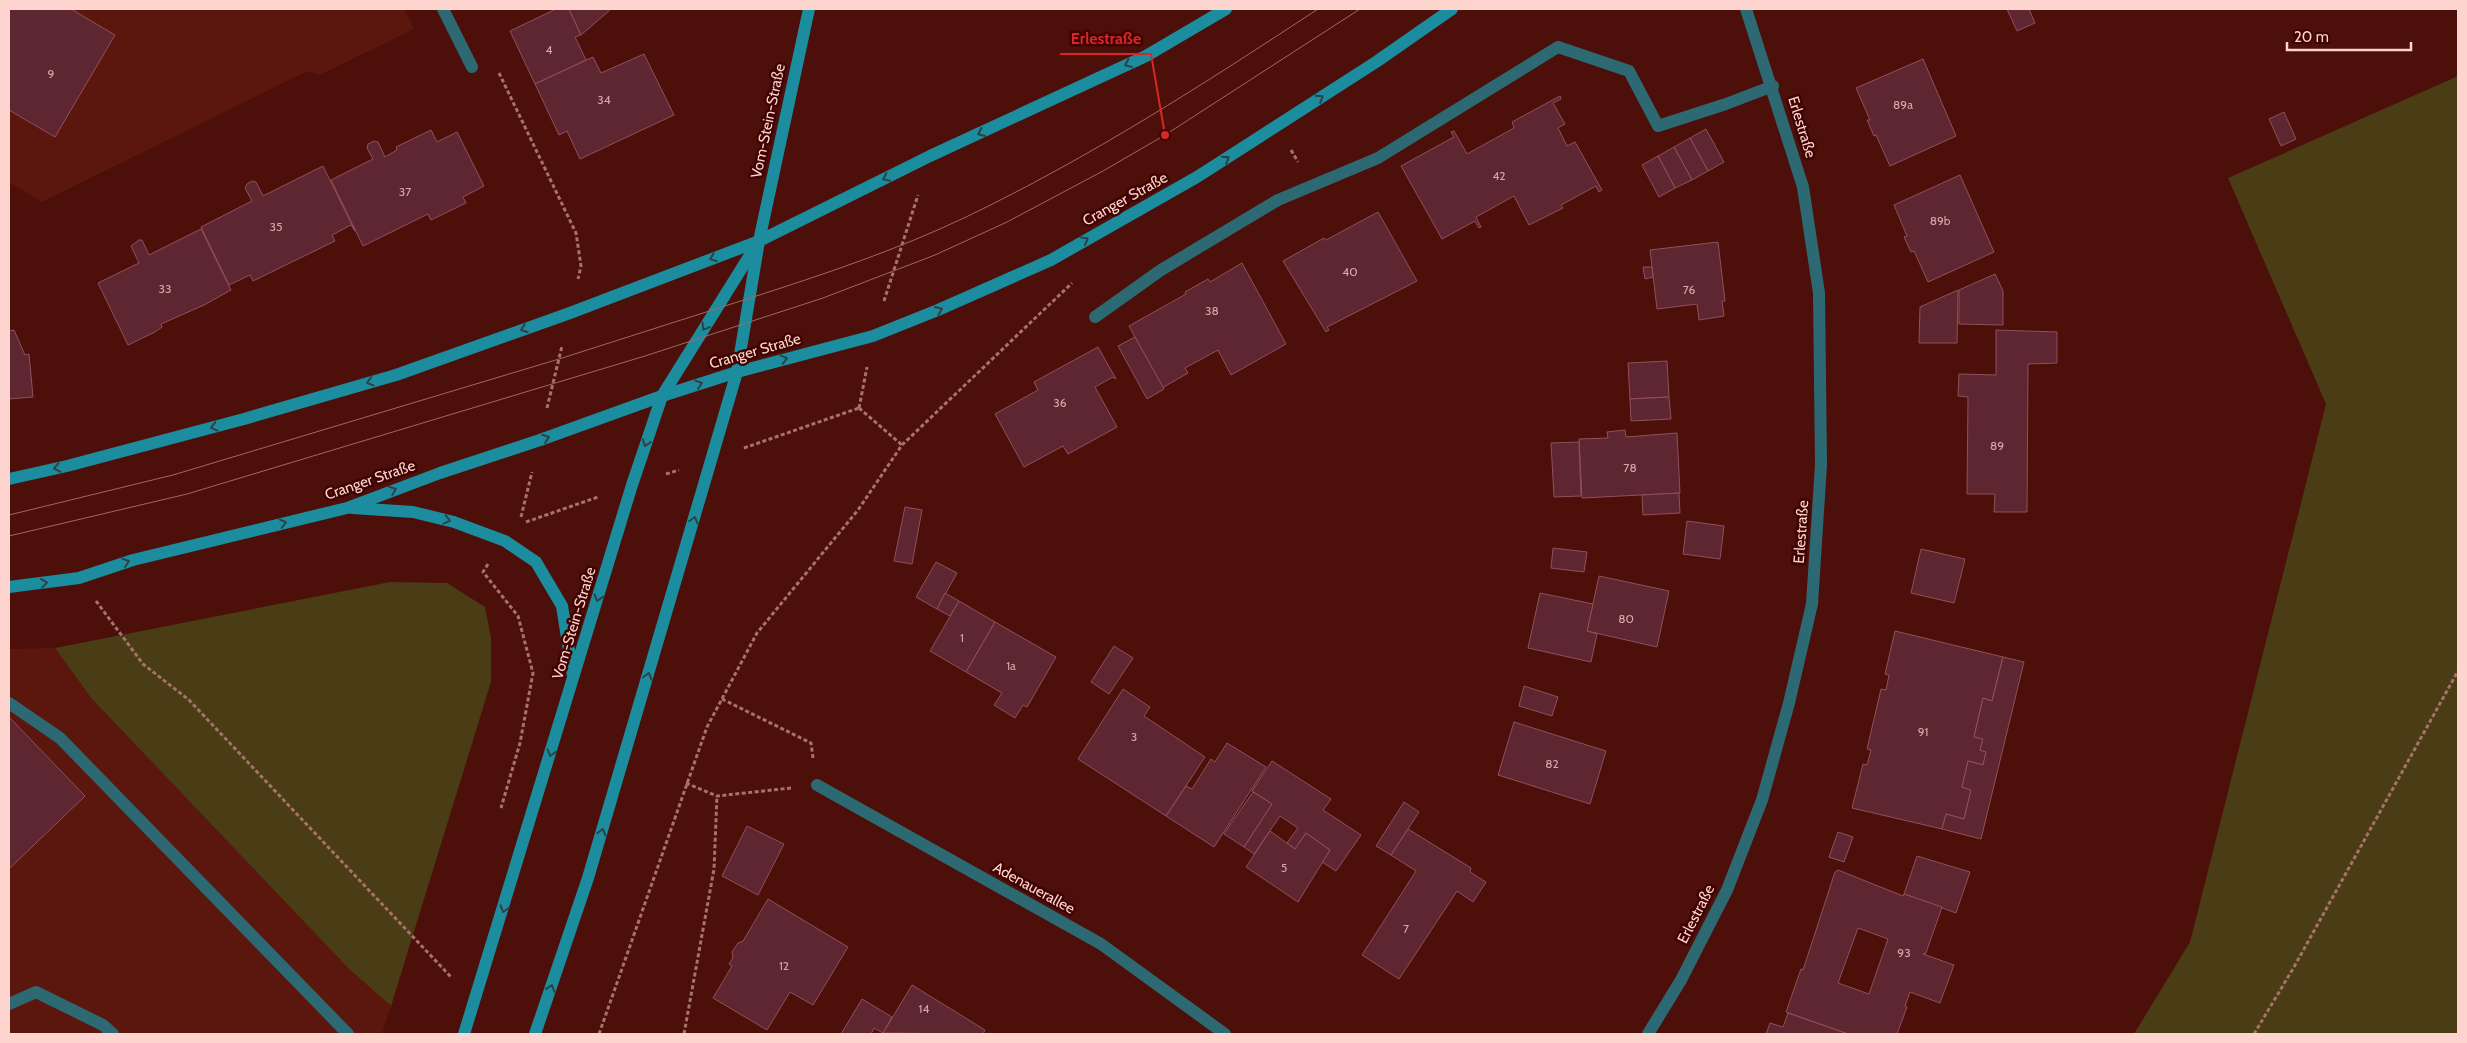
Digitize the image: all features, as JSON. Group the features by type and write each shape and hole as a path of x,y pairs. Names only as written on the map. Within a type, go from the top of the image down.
{"main road":[{"name":"Vom-Stein-Straße","path":"535,1034 588,878 737,372 759,241 809,9"},
{"path":"9,479 67,466 235,422 396,375 570,313 759,241 930,156 1146,56 1226,9"},
{"name":"Cranger Straße","path":"9,588 80,578 133,560 347,508 440,473 540,440 662,396 737,372 873,336 938,310 1051,260 1197,177 1376,62 1452,9"},
{"name":"Vom-Stein-Straße","path":"464,1034 574,681 632,485 662,396 759,241"},
{"path":"347,508 413,512 454,522 504,541 536,562 562,606 574,681"}],"street":[{"path":"443,9 472,67"},
{"name":"Erlestraße","path":"1648,1034 1681,980 1727,890 1762,800 1789,703 1812,604 1821,465 1819,293 1803,187 1746,9"},
{"path":"1096,317 1161,270 1278,200 1378,158 1558,47 1629,72 1658,126 1726,104 1772,86"},
{"path":"9,703 60,738 348,1034"},
{"name":"Adenauerallee","path":"817,785 1101,944 1225,1034"},
{"path":"9,1004 36,992 104,1025 113,1034"}],"path":[{"path":"472,67 479,81 498,72 576,233 581,266 570,313"},
{"path":"1279,125 1310,187"},
{"path":"902,445 858,408 873,336 930,156"},
{"path":"599,1034 686,783 708,727 757,633 858,510 902,445 1074,281"},
{"path":"483,572 518,616 534,673 520,743 501,809"},
{"path":"80,578 143,664 189,700 452,978 455,969"},
{"path":"2254,1034 2294,967 2458,671"},
{"path":"686,783 718,796 817,785 811,743 722,699"},
{"path":"684,1034 714,869 718,796"}],"shaded area":[{"path":"9,9 404,9 414,29 320,75 308,71 42,202 9,182"},
{"path":"2458,76 2458,1034 2134,1034 2190,942 2326,404 2228,178"},
{"path":"390,582 447,583 485,607 491,638 491,682 391,1006 350,970 91,698 55,648"},
{"path":"55,648 91,698 350,970 391,1006 382,1034 9,1034 9,649"}],"building":[{"path":"9,9 71,9 115,35 55,137 9,110"},
{"path":"556,9 569,9 581,35 575,37 586,60 535,84 510,31"},
{"path":"569,9 611,9 581,35"},
{"path":"2007,9 2029,9 2035,23 2017,31"},
{"path":"644,54 674,115 580,159 567,131 559,135 535,84 593,57 601,73"},
{"path":"1923,59 1956,136 1890,166 1867,120 1870,120 1856,88"},
{"path":"1560,96 1561,99 1553,103 1565,124 1558,128 1567,146 1575,142 1602,190 1599,192 1596,186 1561,205 1563,208 1529,225 1514,196 1476,217 1481,227 1479,228 1475,221 1442,239 1401,166 1454,137 1451,132 1454,131 1467,154 1514,128 1512,122"},
{"path":"2284,112 2296,139 2281,146 2269,119"},
{"path":"1706,129 1724,162 1708,171 1690,138"},
{"path":"431,130 437,142 457,132 484,186 463,197 466,203 431,220 428,214 363,246 331,180 373,159 367,148 368,144 374,141 378,142 385,157 397,150 396,147"},
{"path":"1690,138 1708,171 1692,180 1674,147"},
{"path":"1674,147 1692,180 1675,188 1658,156"},
{"path":"1658,156 1675,188 1659,197 1642,165"},
{"path":"323,166 355,231 351,225 332,235 335,241 253,281 250,275 229,285 201,227 252,201 245,188 252,181 256,182 263,196"},
{"path":"1960,175 1994,252 1928,282 1914,251 1911,252 1904,237 1907,236 1894,205"},
{"path":"1378,212 1417,281 1327,327 1329,330 1326,332 1283,261 1324,238 1326,240"},
{"path":"201,229 231,290 204,305 161,324 162,327 155,332 128,345 98,283 139,263 131,246 139,240 142,240 149,255"},
{"path":"1718,242 1725,301 1722,301 1724,316 1699,320 1697,304 1657,309 1650,250"},
{"path":"1242,263 1286,344 1231,375 1218,350 1185,368 1188,373 1162,388 1129,326 1186,294 1185,292 1208,279 1210,282"},
{"path":"1643,267 1652,267 1653,277 1645,279"},
{"path":"1995,274 2003,291 2003,325 1959,324 1959,290"},
{"path":"1958,290 1957,343 1919,343 1920,307"},
{"path":"14,330 25,355 29,354 33,397 9,399 9,331"},
{"path":"1996,330 2057,332 2057,363 2028,364 2027,512 1994,512 1995,494 1967,494 1968,397 1958,396 1959,374 1996,375"},
{"path":"1135,337 1164,389 1147,399 1118,346"},
{"path":"1098,347 1116,379 1113,377 1095,387 1117,427 1068,454 1063,446 1024,467 995,414 1038,390 1034,382"},
{"path":"1667,361 1669,397 1630,399 1628,363"},
{"path":"1669,397 1671,419 1631,421 1630,399"},
{"path":"1625,430 1626,437 1677,433 1680,493 1582,498 1579,439 1608,438 1607,432"},
{"path":"1579,442 1581,496 1554,497 1551,443"},
{"path":"1679,493 1680,513 1643,515 1642,495"},
{"path":"905,507 922,510 912,564 894,561"},
{"path":"1687,521 1724,526 1720,559 1683,554"},
{"path":"1553,548 1587,552 1584,572 1551,568"},
{"path":"1921,549 1965,559 1954,603 1911,593"},
{"path":"936,562 957,573 937,609 916,597"},
{"path":"1599,576 1669,591 1657,647 1587,631"},
{"path":"945,593 959,601 950,616 937,609"},
{"path":"1540,593 1593,604 1587,631 1597,634 1591,662 1528,648"},
{"path":"959,601 995,622 966,672 930,651"},
{"path":"995,622 1056,657 1027,707 1023,705 1015,718 994,705 1002,693 966,672"},
{"path":"1895,631 2003,657 1992,701 1983,698 1974,737 1983,739 1980,750 1986,752 1983,765 1968,761 1962,787 1971,790 1964,819 1946,814 1942,829 1852,808 1863,764 1867,765 1871,750 1867,749 1881,689 1886,690 1889,675 1885,674"},
{"path":"1114,646 1133,658 1109,694 1091,682"},
{"path":"2003,657 2024,662 1981,839 1942,829 1946,814 1964,819 1971,790 1962,787 1968,761 1983,765 1986,752 1980,750 1983,739 1974,737 1983,698 1992,701"},
{"path":"1524,686 1558,697 1552,716 1519,706"},
{"path":"1123,689 1150,707 1144,716 1205,757 1166,816 1078,759"},
{"path":"9,717 85,796 9,869"},
{"path":"1514,722 1606,751 1590,804 1498,775"},
{"path":"1227,743 1266,767 1214,847 1166,816 1186,786 1192,789 1211,759 1215,762"},
{"path":"1272,761 1331,799 1323,810 1361,835 1336,871 1322,862 1330,850 1306,833 1295,849 1287,843 1298,828 1280,816 1254,854 1244,847 1272,804 1252,791"},
{"path":"1253,792 1272,804 1244,847 1224,834"},
{"path":"1404,802 1419,812 1391,855 1376,846"},
{"path":"747,826 784,844 758,895 722,876"},
{"path":"1408,829 1471,868 1470,872 1486,882 1473,902 1457,891 1399,979 1362,955 1416,871 1391,855"},
{"path":"1270,831 1295,849 1306,833 1330,850 1298,902 1246,867"},
{"path":"1838,832 1853,837 1844,862 1829,857"},
{"path":"1917,856 1970,872 1956,913 1904,894"},
{"path":"1838,870 1903,896 1904,894 1942,907 1926,953 1923,954 1954,965 1940,1003 1910,992 1905,1006 1907,1007 1897,1034 1848,1034 1786,1012 1801,969 1803,970 1835,872","holes":["1858,928 1888,939 1869,994 1838,983"]},
{"path":"768,899 848,947 813,1005 790,992 767,1030 713,998 732,966 729,964 733,958 732,952 738,943 743,941"},
{"path":"912,985 985,1030 983,1034 883,1033"},
{"path":"862,999 892,1017 883,1033 874,1028 871,1034 841,1034"},
{"path":"1788,1013 1848,1034 1766,1034 1770,1023 1783,1027"}],"tram line":[{"path":"9,515 173,475 559,359 804,280 886,251 966,217 1057,170 1189,92 1318,9"},
{"path":"9,536 187,494 645,356 823,298 935,255 1007,222 1103,171 1165,135 1360,9"}],"place":[{"name":"Erlestraße","path":"1165,135"}]}
